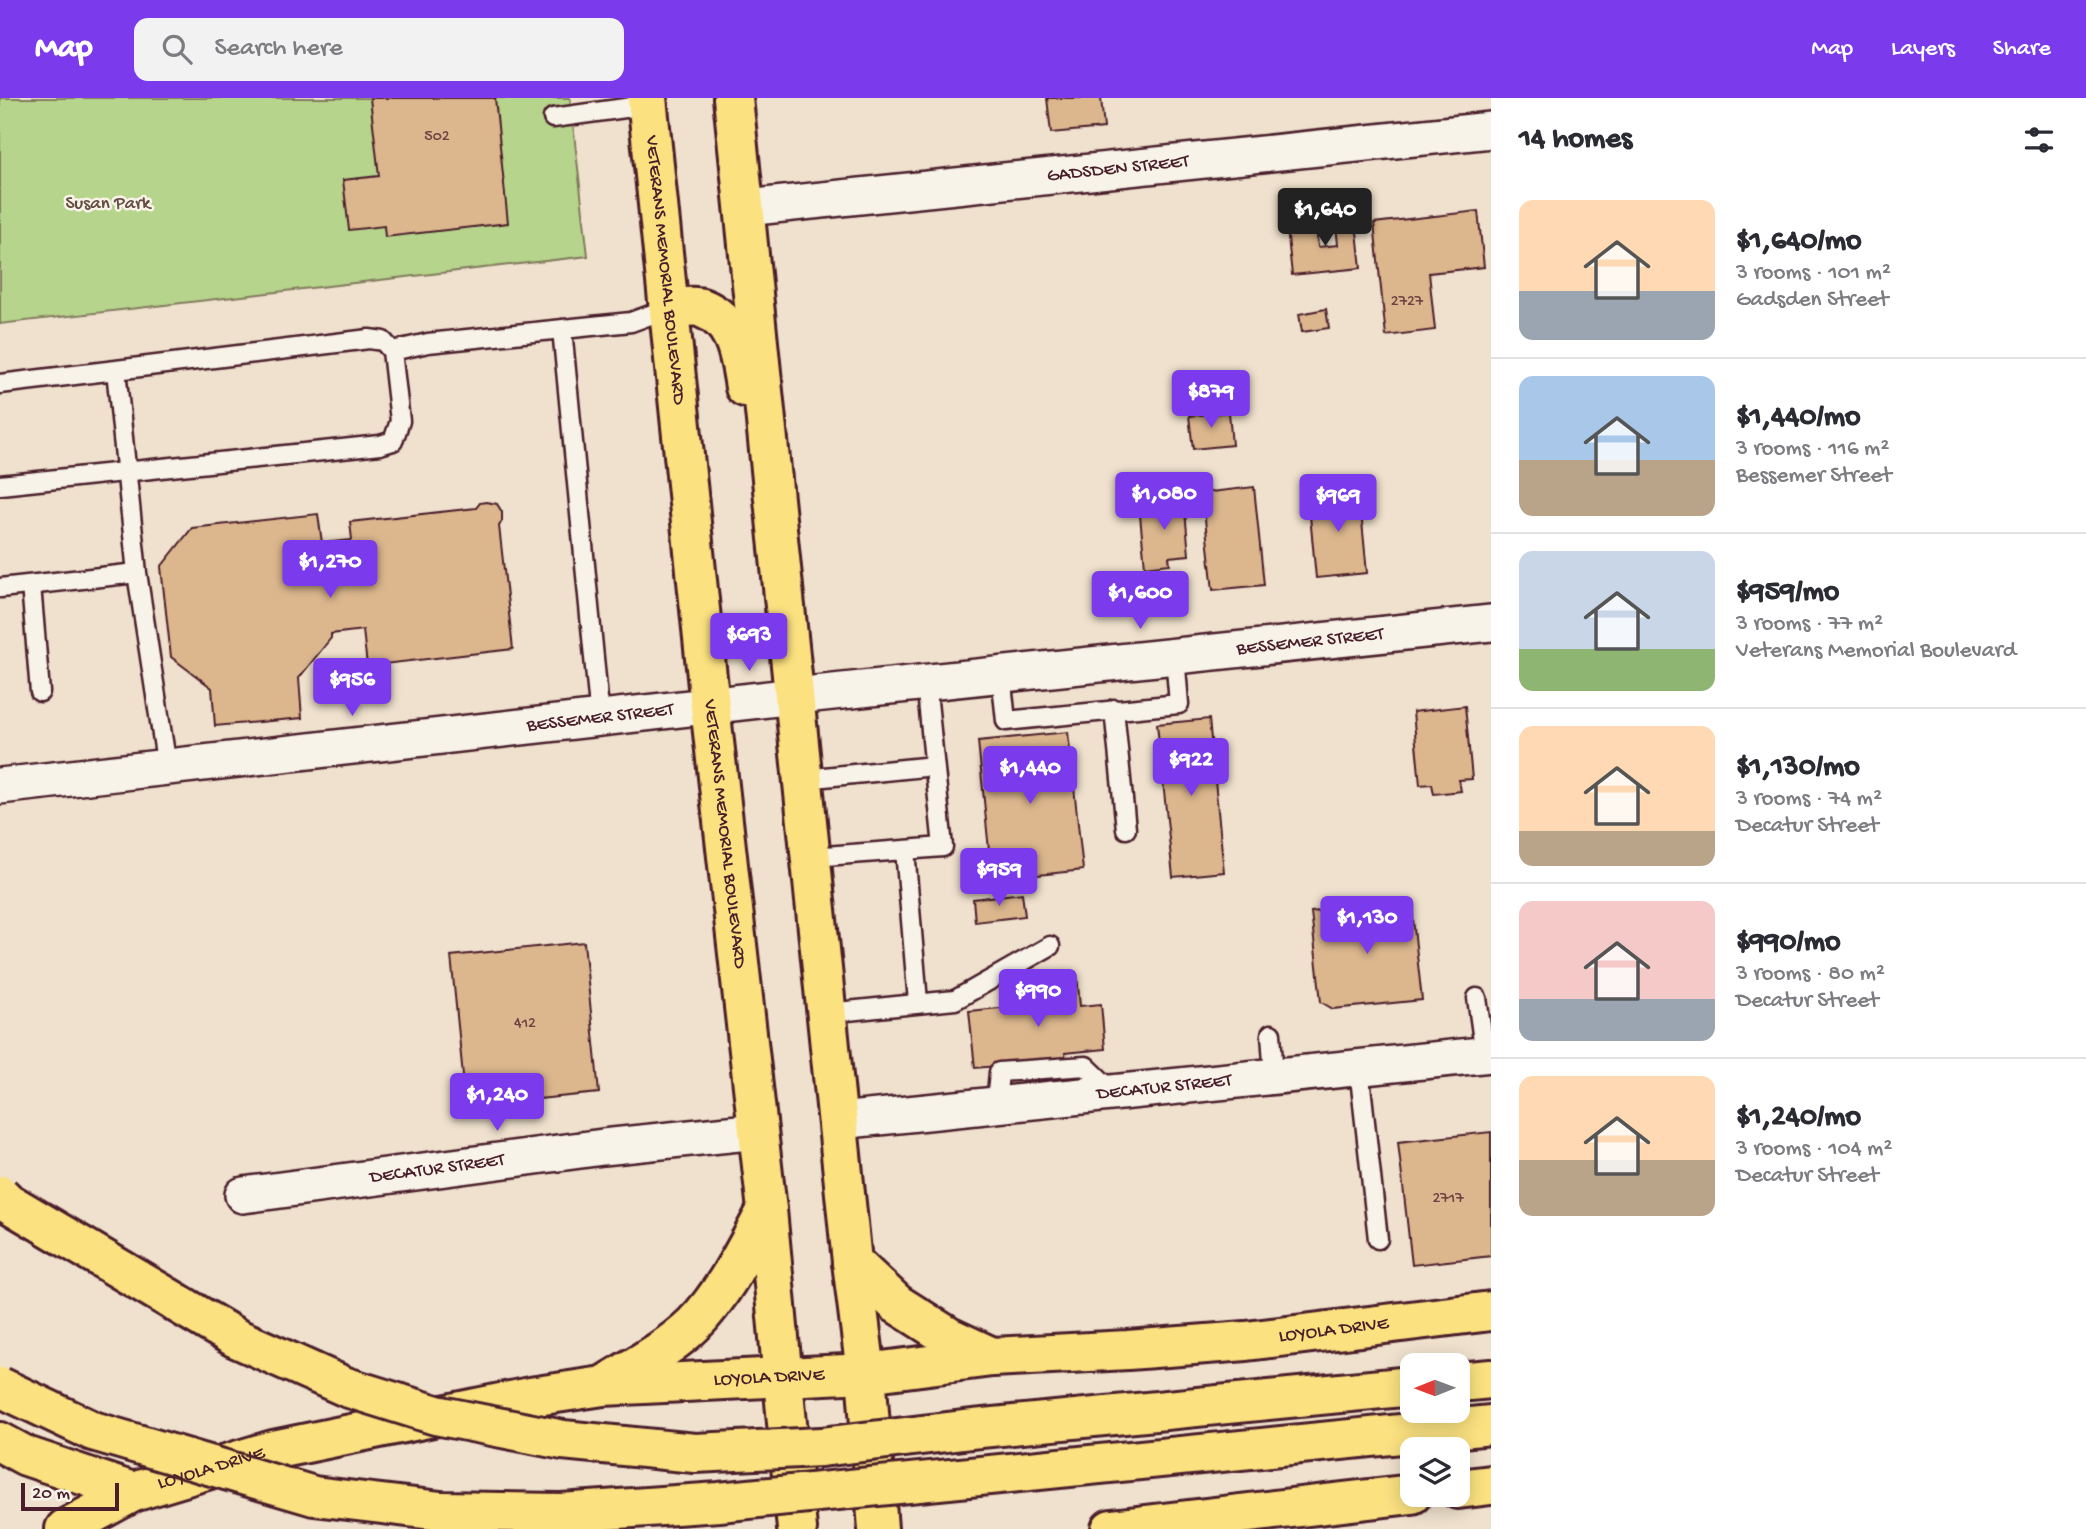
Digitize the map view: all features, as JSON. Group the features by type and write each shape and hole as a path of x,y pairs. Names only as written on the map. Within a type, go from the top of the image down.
{"main road":[{"path":"733,98 852,1262 866,1373 878,1529"},
{"name":"VETERANS MEMORIAL BOULEVARD","path":"647,102 710,706 767,1210 797,1529"},
{"path":"669,308 701,307 724,322 738,347 753,432 783,570"},
{"path":"0,1195 7,1202 236,1338 346,1387 436,1415 563,1440 695,1453 821,1447 972,1429 1400,1387"},
{"path":"603,1386 664,1350 695,1323 730,1276 767,1210"},
{"path":"852,1262 897,1304 949,1337 992,1357"},
{"name":"LOYOLA DRIVE","path":"65,1529 133,1492 274,1450 530,1397 603,1386 784,1379 866,1373 992,1357 1247,1341 1491,1311"},
{"path":"1470,1381 1491,1378"},
{"path":"0,1387 93,1431 314,1496 440,1511 561,1513 719,1502 1491,1425"},
{"path":"0,1442 26,1456 133,1492"},
{"path":"1470,1488 1491,1485"},
{"path":"1111,1529 1306,1518 1400,1497"}],"street":[{"name":"GADSDEN STREET","path":"746,208 1491,130"},
{"name":"BESSEMER STREET","path":"0,786 795,695 1491,623"},
{"name":"DECATUR STREET","path":"839,1121 1488,1054"},
{"name":"DECATUR STREET","path":"243,1195 603,1147 758,1130"}],"lane":[{"path":"553,118 647,102"},
{"path":"392,351 428,343 631,322 669,308"},
{"path":"562,329 600,719"},
{"path":"0,384 369,339 383,341 392,351 400,421 393,441 380,445 0,485"},
{"path":"116,370 137,573 167,767"},
{"path":"0,588 137,573"},
{"path":"31,585 40,692"},
{"path":"1001,674 1006,720 1179,704 1175,656"},
{"path":"812,857 943,847 926,682"},
{"path":"1114,709 1126,829"},
{"path":"804,779 934,766"},
{"path":"905,850 918,1002"},
{"path":"828,1013 955,1000 1050,946"},
{"path":"1477,998 1488,1054"},
{"path":"1271,1034 1274,1076"},
{"path":"1359,1068 1378,1239"}],"green space":[{"name":"Susan Park","path":"0,98 570,98 588,256 0,324"}],"building":[{"path":"370,98 495,98 508,223 385,237 384,226 349,230 343,180 379,176"},
{"path":"1047,98 1101,98 1104,128 1051,133"},
{"path":"1478,211 1484,267 1429,273 1435,330 1386,336 1374,223"},
{"path":"1355,213 1361,268 1292,275 1287,228 1316,225 1318,247 1338,245 1335,215"},
{"path":"1326,309 1329,328 1302,332 1299,314"},
{"path":"1229,412 1232,445 1193,449 1189,416"},
{"path":"1254,487 1264,585 1213,590 1202,493"},
{"path":"1359,490 1367,573 1316,578 1308,495"},
{"path":"1184,500 1189,555 1169,557 1170,564 1145,567 1139,505"},
{"path":"480,503 497,504 502,512 499,526 513,649 367,666 363,630 331,634 331,638 299,678 302,718 215,726 212,688 171,657 161,567 192,528 318,514 322,543 352,540 350,522 476,508"},
{"path":"1465,706 1472,779 1459,780 1461,791 1434,794 1432,784 1420,785 1413,712"},
{"path":"1209,719 1224,872 1173,877 1157,724"},
{"path":"1068,732 1083,870 992,880 978,741"},
{"path":"1022,893 1025,916 975,922 973,899"},
{"path":"1411,901 1422,1000 1333,1009 1321,1002 1311,912"},
{"path":"584,942 599,1093 466,1106 451,956"},
{"path":"1077,975 1080,1006 1101,1004 1105,1049 1065,1053 1066,1060 975,1068 969,1011 1051,1003 1049,978"},
{"path":"1491,1132 1491,1256 1412,1265 1398,1142"}]}
